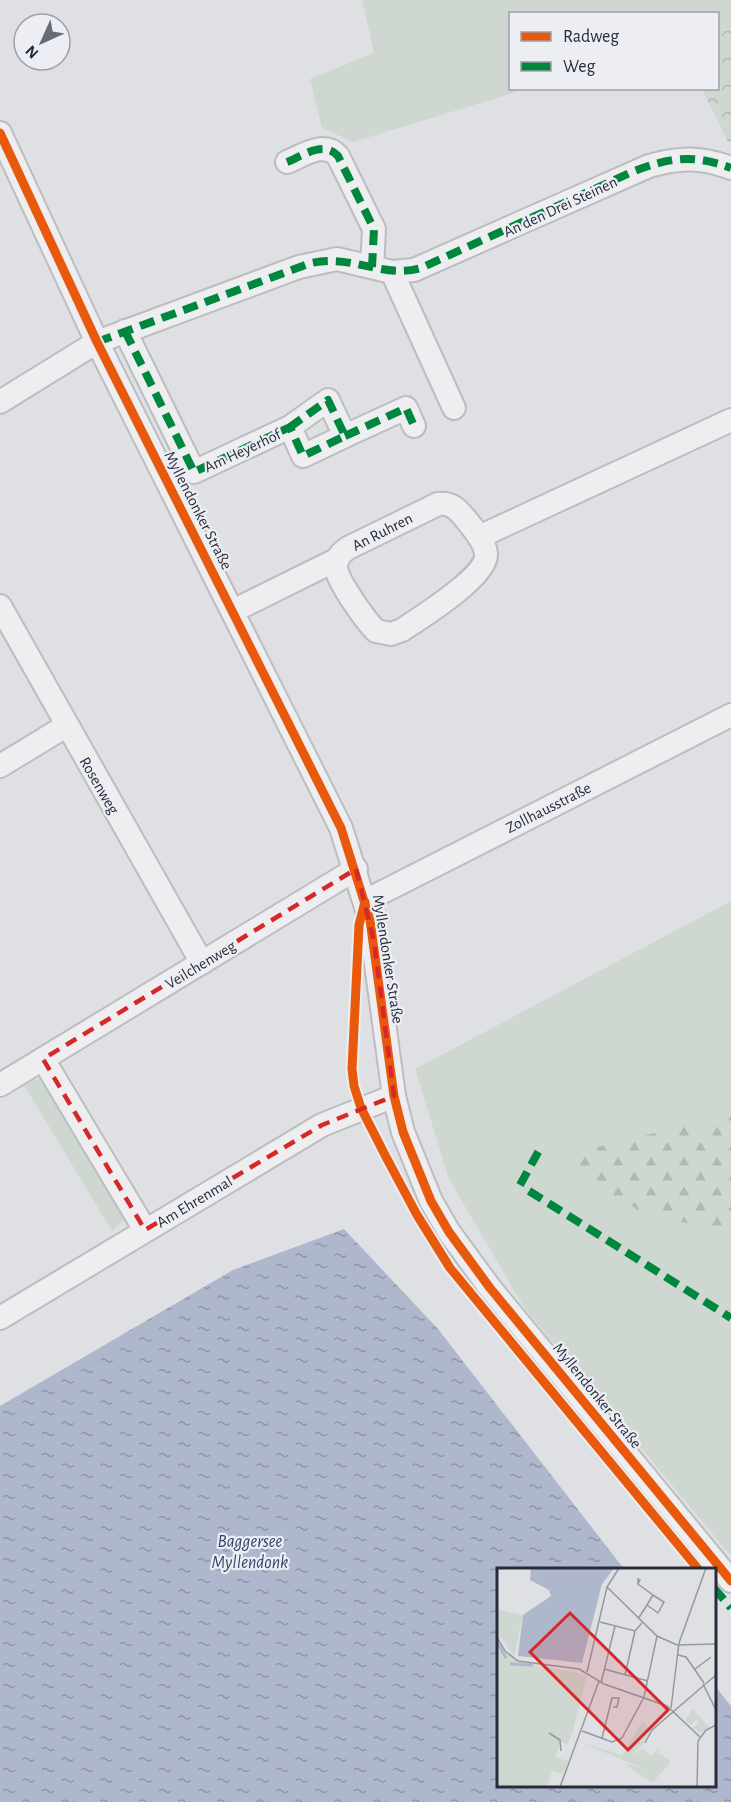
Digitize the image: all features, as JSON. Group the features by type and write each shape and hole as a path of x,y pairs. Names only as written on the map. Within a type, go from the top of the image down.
{"street":[{"name":"Myllendonker Straße","path":"0,134 97,342 332,806 356,869 374,941 394,1096 417,1169 431,1202 467,1258 731,1581"},
{"path":"287,162 321,148 330,149 338,156 374,229 382,269 454,408"},
{"name":"An den Drei Steinen","path":"0,402 97,342 311,263 337,260 382,269 421,268 650,166 675,159 695,158 731,168"},
{"name":"Am Heyerhof","path":"125,331 194,472 290,427 328,400 345,436"},
{"name":"Am Heyerhof","path":"290,427 303,456 406,408 414,426"},
{"path":"479,537 731,420"},
{"name":"An Ruhren","path":"438,504 453,506 479,537 486,557 477,572 407,627 392,634 376,631 368,622 340,580 336,569 338,559 348,548 438,504"},
{"path":"233,610 338,559"},
{"name":"Rosenweg","path":"0,606 202,963"},
{"name":"Zollhausstraße","path":"365,901 731,715"},
{"path":"0,766 66,726"},
{"name":"Veilchenweg","path":"0,1085 356,869"},
{"path":"43,1059 145,1230"},
{"name":"Am Ehrenmal","path":"0,1318 322,1125 394,1096"}],"highlighted area":[{"path":"356,869 374,941 394,1096 322,1125 145,1230 43,1059"}],"green space":[{"path":"362,0 731,0 731,28 719,31 719,12 509,12 509,90 523,90 353,142 322,128 310,79 374,53"},
{"path":"731,28 731,143 728,142 702,90 719,90 719,31"},
{"path":"731,901 731,1556 525,1309 449,1179 415,1069"},
{"path":"41,1079 48,1085 124,1210 124,1219 112,1231 24,1085"},
{"path":"731,1114 731,1235 638,1210 554,1158"}],"water":[{"name":"Baggersee Myllendonk","path":"344,1229 438,1329 623,1568 497,1568 497,1787 716,1787 716,1687 731,1706 731,1802 0,1802 0,1406 233,1270"}],"marked path":[{"path":"287,162 320,149 332,151 338,156 374,229 372,267"},
{"path":"97,342 311,263 341,262 394,271 421,268 632,172 658,163 693,159 731,168"},
{"path":"125,331 194,472 290,427 303,456 345,436 328,400 290,427"},
{"path":"345,436 406,408 414,426"},
{"path":"520,1185 542,1145"},
{"path":"529,1191 731,1318"},
{"path":"716,1590 731,1608"}],"cycle path":[{"path":"0,133 97,342 341,828 370,920 394,1096 403,1132 431,1201 449,1232 490,1288 731,1581"},
{"path":"365,902 359,925 352,1069 354,1086 361,1108 417,1215 450,1268 697,1568"}]}
